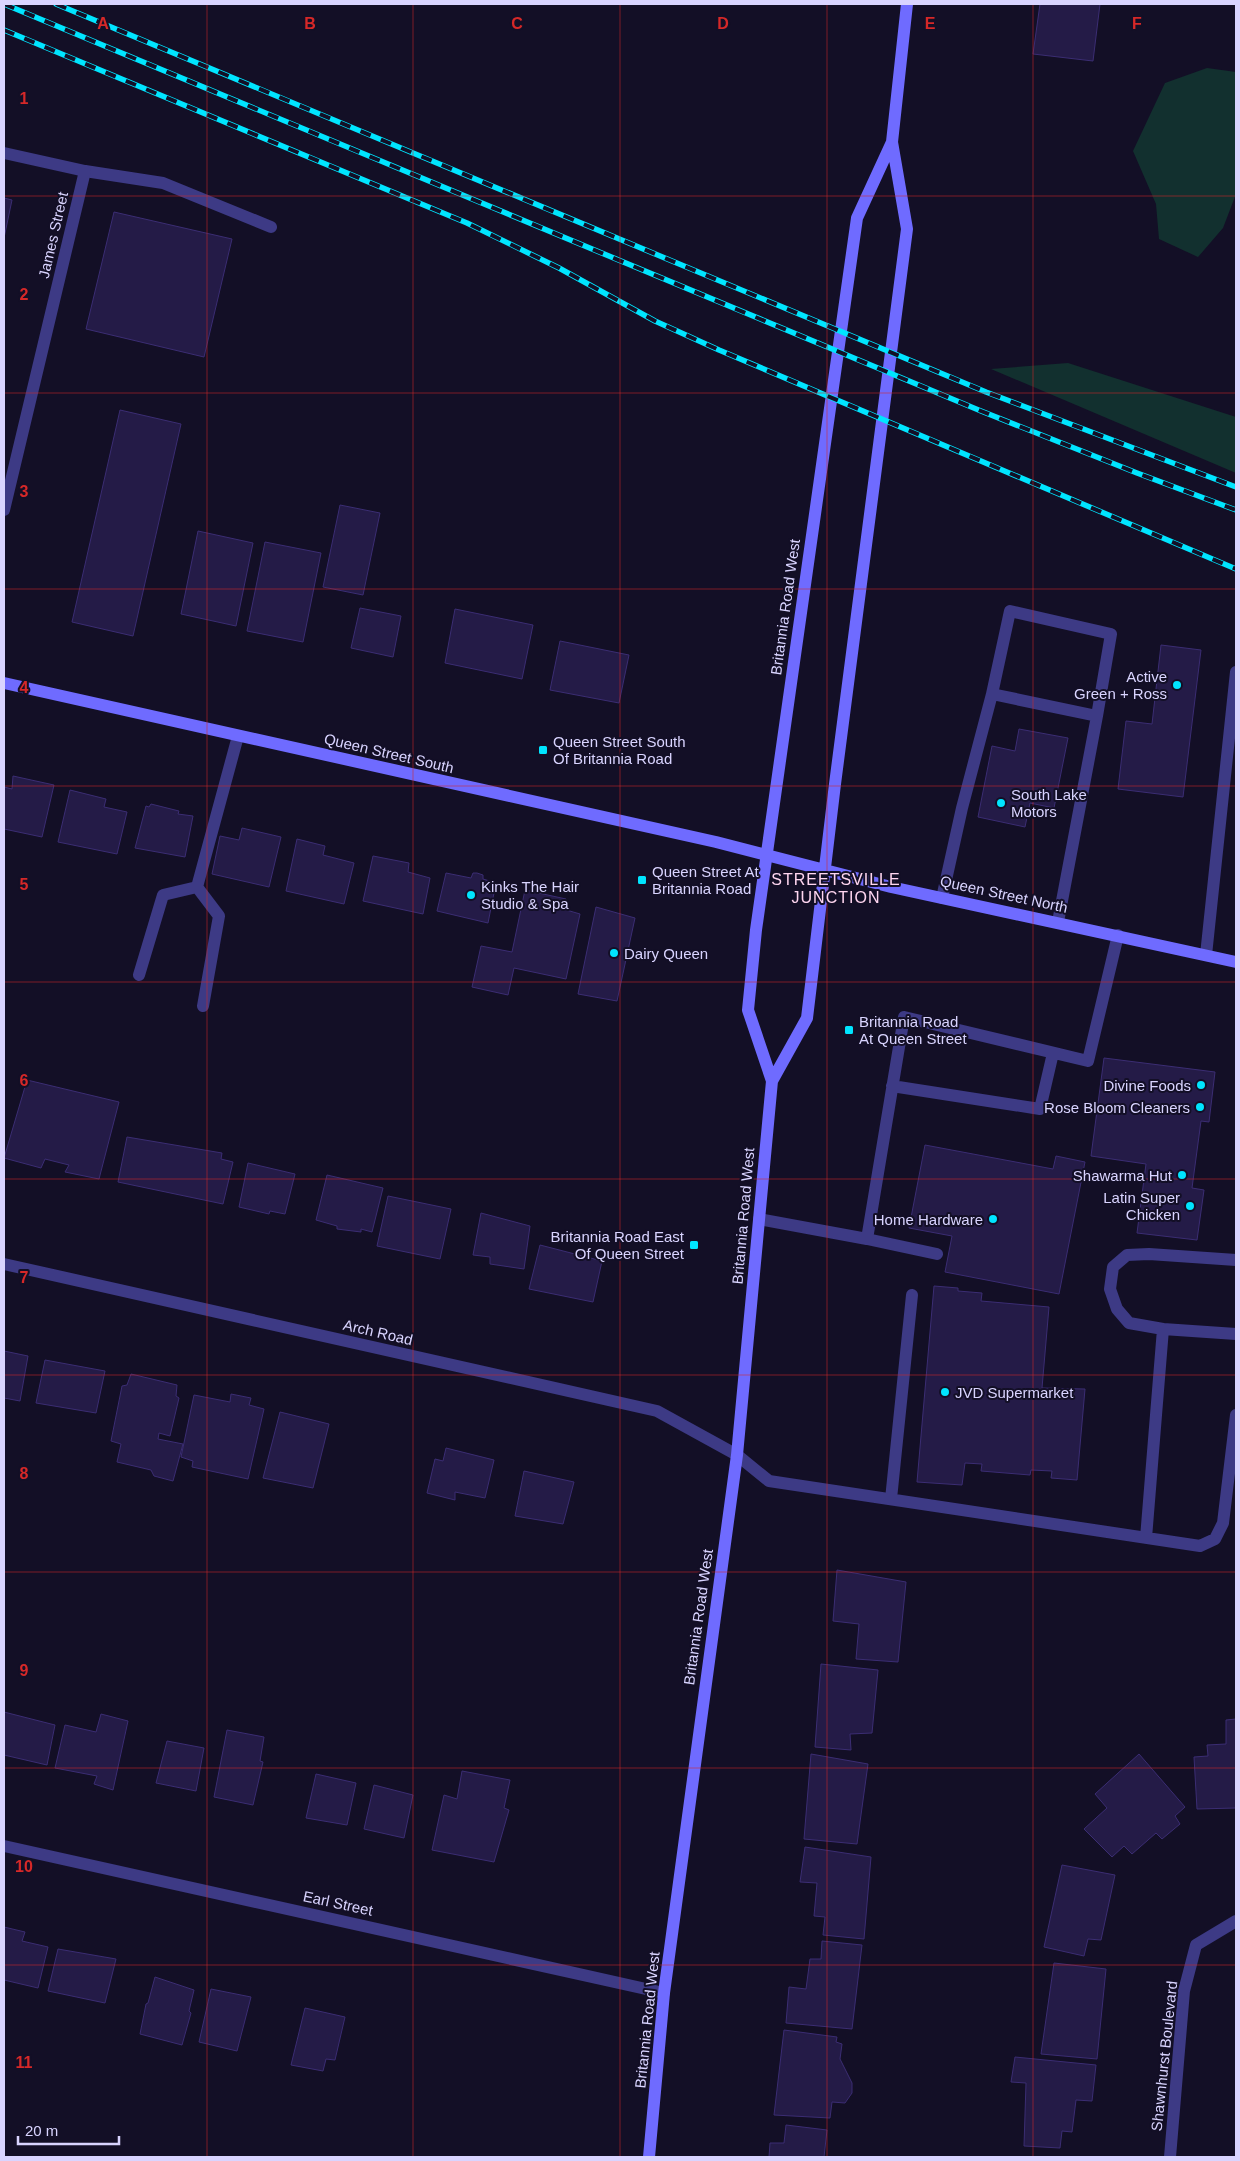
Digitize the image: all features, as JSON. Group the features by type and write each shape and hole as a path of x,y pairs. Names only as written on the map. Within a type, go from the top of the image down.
{"main road":[{"name":"Britannia Road West","path":"649,2157 664,1993 737,1455 772,1081 807,1018 824,870 907,228 892,142 907,4"},
{"name":"Britannia Road West","path":"772,1081 748,1010 756,930 857,218 892,142"},
{"name":"Queen Street South","path":"4,683 767,855"},
{"name":"Queen Street North","path":"767,855 942,898 1236,962"}],"street":[{"path":"4,153 85,172 163,183 270,227"},
{"name":"James Street","path":"4,510 85,172"},
{"path":"942,898 962,808 992,694 1010,611 1111,634 1058,922"},
{"path":"1206,954 1236,672"},
{"path":"992,694 1097,716"},
{"path":"197,887 238,736"},
{"path":"139,975 164,895 197,887"},
{"path":"197,887 219,916 203,1006"},
{"path":"866,1240 904,1017 1088,1061 1118,936"},
{"path":"892,1086 1040,1110 1053,1053"},
{"path":"759,1219 937,1254"},
{"path":"1236,1260 1127,1254 1113,1267 1110,1288 1117,1309 1129,1323 1163,1329 1236,1334"},
{"name":"Arch Road","path":"4,1264 658,1411 737,1455 769,1481 1200,1546 1215,1539 1223,1523 1236,1415"},
{"path":"891,1499 912,1295"},
{"path":"1146,1538 1163,1329"},
{"name":"Earl Street","path":"4,1846 664,1993"},
{"name":"Shawnhurst Boulevard","path":"1170,2157 1184,1991 1196,1945 1236,1921"}],"green space":[{"path":"1207,68 1236,72 1236,194 1223,228 1198,257 1159,239 1156,204 1133,151 1165,83"},
{"path":"1068,363 1236,417 1236,473 991,369"}],"building":[{"path":"1040,4 1100,4 1093,61 1033,54"},
{"path":"4,198 12,200 4,238"},
{"path":"114,212 232,239 204,357 86,329"},
{"path":"120,410 181,424 133,636 72,622"},
{"path":"340,505 380,513 363,595 323,587"},
{"path":"198,531 253,543 236,626 181,614"},
{"path":"265,542 321,553 303,642 247,631"},
{"path":"360,608 401,616 393,657 351,648"},
{"path":"455,609 533,625 522,679 445,663"},
{"path":"560,641 629,655 619,703 550,690"},
{"name":"Active Green + Ross","path":"1161,645 1201,650 1183,797 1118,789 1126,721 1152,724"},
{"path":"1019,729 1068,738 1054,808 1030,803 1025,827 978,817 992,746 1015,751"},
{"path":"13,776 54,785 42,837 4,829 4,787 12,789"},
{"path":"70,790 106,799 104,807 127,812 117,854 58,842"},
{"path":"151,804 179,811 178,814 193,816 185,857 135,848 146,806 149,807"},
{"path":"242,828 281,837 269,887 212,874 220,836 239,840"},
{"path":"297,839 325,846 323,855 354,863 344,904 286,891"},
{"path":"373,856 409,863 408,872 430,878 423,914 363,901"},
{"path":"446,873 471,878 473,873 477,873 483,875 483,879 496,883 488,923 437,911"},
{"path":"525,890 566,899 563,909 580,914 566,979 514,968 508,995 472,987 481,946 512,952"},
{"path":"596,907 635,918 617,1001 578,994"},
{"path":"1104,1058 1215,1072 1209,1122 1201,1121 1192,1188 1204,1190 1197,1240 1137,1233 1146,1164 1091,1156"},
{"path":"27,1080 119,1102 99,1179 65,1172 69,1165 45,1159 41,1168 4,1158"},
{"path":"127,1137 222,1153 221,1159 233,1162 223,1204 118,1182"},
{"name":"Home Hardware","path":"925,1145 1053,1169 1056,1156 1085,1162 1059,1294 945,1272 952,1236 909,1228"},
{"path":"248,1163 295,1174 285,1214 270,1211 269,1214 239,1207"},
{"path":"327,1175 383,1188 372,1232 361,1229 361,1232 337,1229 337,1226 316,1220"},
{"path":"388,1196 451,1209 440,1259 377,1246"},
{"path":"481,1213 530,1226 524,1269 490,1264 490,1257 473,1255"},
{"path":"540,1245 602,1261 593,1302 529,1289"},
{"path":"934,1286 982,1293 981,1301 1049,1307 1042,1388 1085,1389 1077,1480 1051,1478 1052,1471 1031,1470 1030,1475 981,1471 982,1464 965,1463 962,1485 917,1482"},
{"path":"4,1351 28,1356 20,1401 4,1398"},
{"path":"45,1360 105,1371 96,1413 36,1403"},
{"path":"131,1374 177,1385 176,1396 179,1398 170,1436 159,1433 158,1439 183,1444 173,1481 154,1476 151,1470 117,1462 121,1444 111,1441 122,1386 127,1385"},
{"path":"231,1394 251,1398 249,1405 264,1409 248,1479 192,1467 193,1461 181,1457 194,1395 230,1402"},
{"path":"280,1412 329,1424 313,1488 263,1478"},
{"path":"446,1448 494,1460 485,1498 455,1492 455,1500 427,1493 435,1459 443,1461"},
{"path":"524,1471 574,1482 563,1524 515,1516"},
{"path":"837,1570 906,1582 898,1662 856,1659 859,1624 833,1621"},
{"path":"821,1664 878,1670 872,1733 850,1734 851,1750 815,1747"},
{"path":"4,1712 55,1725 47,1765 4,1755"},
{"path":"101,1714 128,1721 113,1790 94,1784 97,1776 55,1768 65,1725 96,1732"},
{"path":"1236,1719 1236,1808 1197,1809 1194,1757 1208,1756 1207,1745 1226,1744 1226,1720"},
{"path":"227,1730 264,1737 260,1761 263,1762 253,1805 214,1797"},
{"path":"167,1741 204,1748 196,1791 156,1783"},
{"path":"811,1754 868,1764 857,1844 804,1839"},
{"path":"1139,1754 1185,1807 1175,1816 1180,1824 1162,1839 1156,1833 1132,1854 1124,1846 1112,1857 1084,1829 1107,1808 1095,1794"},
{"path":"462,1771 510,1780 504,1808 509,1810 494,1862 432,1850 444,1795 457,1799"},
{"path":"316,1774 356,1783 347,1825 306,1818"},
{"path":"374,1785 413,1795 404,1838 364,1829"},
{"path":"805,1847 871,1857 864,1939 823,1935 825,1917 814,1916 817,1883 800,1882"},
{"path":"1062,1865 1115,1875 1101,1940 1088,1939 1084,1956 1044,1947"},
{"path":"4,1927 25,1932 22,1941 48,1947 38,1988 4,1980"},
{"path":"822,1941 862,1945 852,2029 786,2023 789,1987 806,1989 810,1959 821,1959"},
{"path":"58,1949 116,1959 105,2003 48,1991"},
{"path":"1054,1963 1106,1969 1097,2059 1041,2054"},
{"path":"155,1977 194,1990 189,2011 191,2013 182,2045 140,2034 146,2004 148,2003"},
{"path":"211,1989 251,1997 237,2051 199,2042"},
{"path":"305,2008 345,2017 335,2060 326,2059 323,2071 291,2065"},
{"path":"784,2030 837,2037 836,2042 842,2044 840,2059 852,2083 852,2093 845,2103 832,2102 830,2118 774,2115"},
{"path":"1015,2057 1096,2065 1092,2101 1076,2100 1072,2132 1062,2131 1060,2148 1024,2146 1026,2083 1011,2082"},
{"path":"786,2125 827,2130 824,2157 769,2157 770,2143 784,2143"}],"railway":[{"path":"4,4 981,411 1236,510"},
{"path":"56,4 986,392 1236,487"},
{"path":"4,30 467,223 559,268 655,321 719,350 1236,569"}],"place":[{"name":"Active Green + Ross","path":"1177,685"},
{"name":"Queen Street South Of Britannia Road","path":"543,750"},
{"name":"South Lake Motors","path":"1001,803"},
{"name":"Queen Street At Britannia Road","path":"642,880"},
{"name":"Kinks The Hair Studio & Spa","path":"471,895"},
{"name":"Dairy Queen","path":"614,953"},
{"name":"Britannia Road At Queen Street","path":"849,1030"},
{"name":"Divine Foods","path":"1201,1085"},
{"name":"Rose Bloom Cleaners","path":"1200,1107"},
{"name":"Shawarma Hut","path":"1182,1175"},
{"name":"Latin Super Chicken","path":"1190,1206"},
{"name":"Home Hardware","path":"993,1219"},
{"name":"Britannia Road East Of Queen Street","path":"694,1245"},
{"name":"JVD Supermarket","path":"945,1392"}],"district":[{"name":"STREETSVILLE JUNCTION","path":"836,888"}]}
